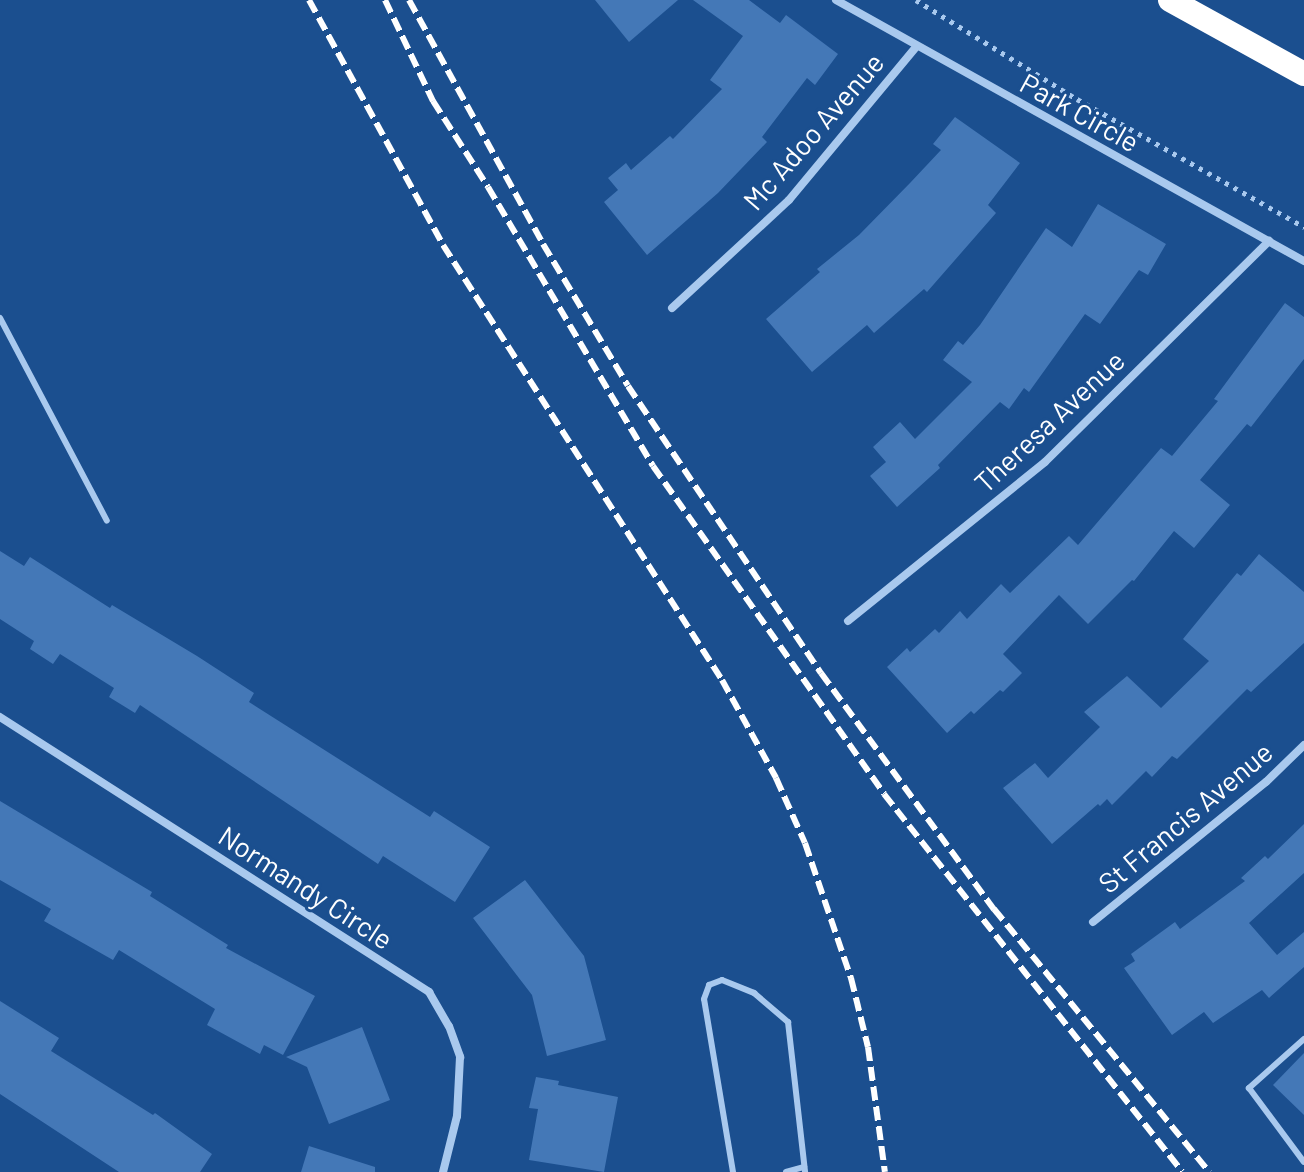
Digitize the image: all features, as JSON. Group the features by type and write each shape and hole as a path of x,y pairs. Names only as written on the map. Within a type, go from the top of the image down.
{"highway":[{"path":"1170,0 1304,74"}],"street":[{"name":"Park Circle","path":"836,0 1304,261"},
{"name":"Mc Adoo Avenue","path":"672,308 789,200 916,47"},
{"name":"Theresa Avenue","path":"848,621 1045,462 1269,241"},
{"name":"Normandy Circle","path":"0,717 429,992 449,1026 460,1057 457,1116 443,1172"},
{"name":"St Francis Avenue","path":"1093,922 1266,782 1304,745"}],"lane":[{"path":"0,318 107,521"},
{"path":"733,1172 704,999 709,985 722,980 754,993 788,1022 804,1169 786,1172"},
{"path":"1304,1039 1249,1088 1304,1162"}],"path":[{"path":"916,0 1077,99 1304,227"}],"building":[{"path":"595,0 678,0 629,42"},
{"path":"693,0 749,0 780,23 786,15 838,54 815,85 807,78 762,137 767,142 718,193 647,255 604,202 618,190 608,178 626,163 631,170 670,136 673,139 722,89 710,80 743,36"},
{"path":"955,117 1020,163 988,205 996,213 927,292 924,289 874,333 867,325 812,372 766,319 820,272 817,269 859,235 941,150 933,144"},
{"path":"1098,204 1166,244 1148,275 1139,270 1100,324 1085,314 1029,392 1024,388 1009,409 1000,402 938,465 940,468 897,507 870,476 886,462 873,447 900,422 915,439 972,382 943,360 958,341 963,345 980,325 1046,228 1072,247"},
{"path":"1285,303 1304,317 1304,359 1251,427 1247,424 1200,480 1230,505 1194,548 1174,531 1134,581 1088,624 1059,595 1003,654 1022,673 1003,692 1000,690 974,714 971,711 947,733 887,667 907,648 910,652 935,629 939,633 960,611 967,619 1001,584 1010,593 1069,536 1078,545 1161,448 1172,456 1218,401 1214,399"},
{"path":"0,551 24,566 30,557 110,608 112,605 197,656 254,693 249,702 430,817 434,811 490,847 455,902 383,856 378,864 140,705 135,713 109,697 114,688 60,654 53,664 30,649 34,641 0,619"},
{"path":"1259,554 1304,592 1304,643 1251,692 1247,689 1177,759 1172,756 1152,777 1146,771 1112,805 1107,799 1100,806 1098,804 1052,844 1003,788 1035,763 1048,778 1100,727 1084,712 1127,676 1161,708 1209,661 1183,639 1237,573 1241,576"},
{"path":"0,801 152,892 150,896 228,945 226,948 315,996 283,1055 264,1045 260,1054 207,1025 215,1009 119,950 113,960 44,921 51,909 0,880"},
{"path":"1304,824 1304,873 1249,923 1277,955 1304,932 1304,967 1269,998 1262,990 1213,1023 1204,1012 1172,1035 1124,968 1135,961 1131,954 1175,922 1180,929 1245,881 1241,878 1265,856 1268,859"},
{"path":"525,880 584,956 606,1040 547,1056 532,995 473,918"},
{"path":"0,1001 59,1038 51,1051 153,1115 155,1113 212,1154 200,1172 119,1172 0,1094"},
{"path":"362,1027 390,1100 329,1124 307,1067 286,1057"},
{"path":"1304,1053 1304,1115 1273,1085"},
{"path":"536,1077 559,1081 558,1085 618,1097 604,1172 529,1160 538,1109 529,1108"},
{"path":"309,1146 375,1167 375,1172 301,1172"}],"railway":[{"path":"309,0 443,245 722,680 776,778 805,843 851,978 868,1047 885,1172"},
{"path":"385,0 433,101 488,187 653,466 884,794 1182,1172"},
{"path":"409,0 543,244 628,386 821,673 994,909 1209,1172"}]}
